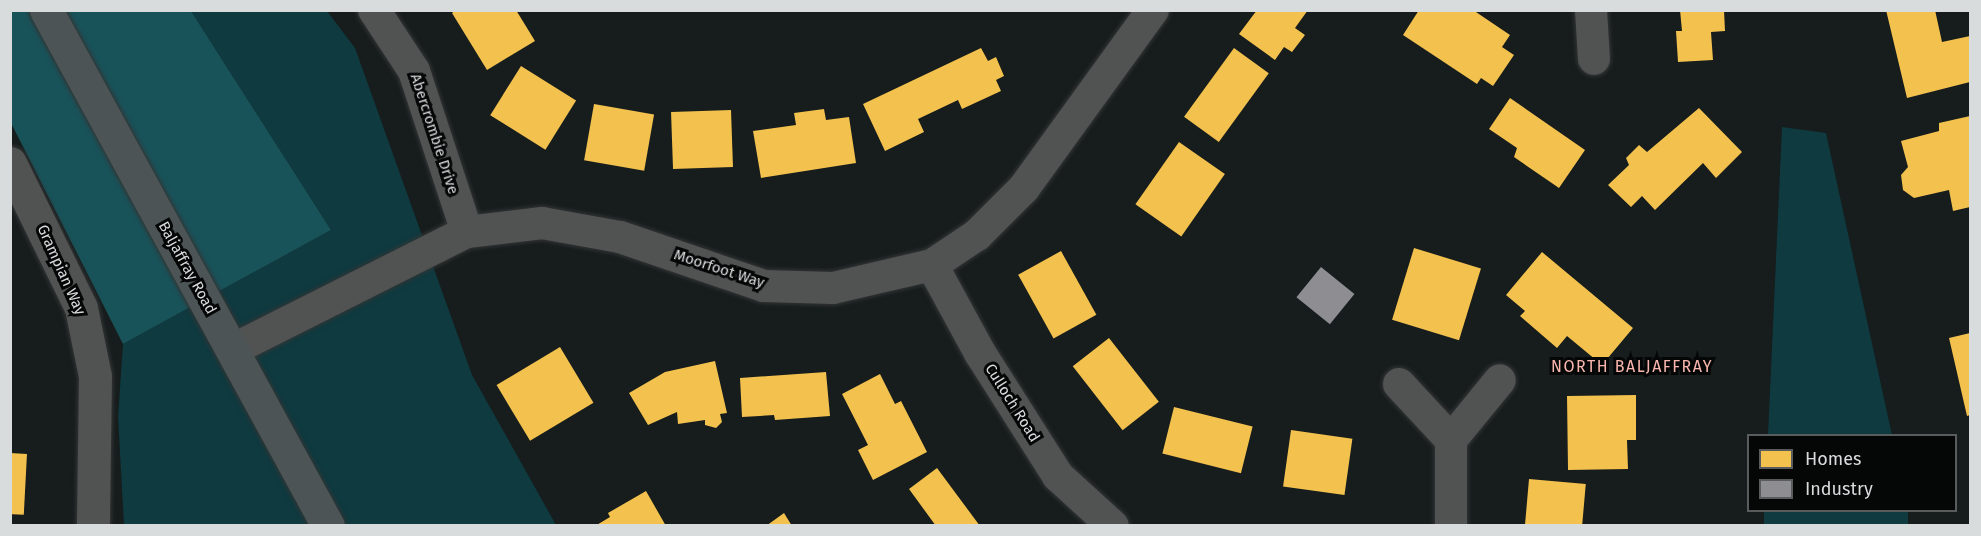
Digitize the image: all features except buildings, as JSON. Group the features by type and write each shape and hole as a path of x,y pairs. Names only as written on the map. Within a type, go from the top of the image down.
{"main road":[{"name":"Baljaffray Road","path":"46,10 328,525"}],"street":[{"name":"Abercrombie Drive","path":"374,10 414,71 467,232"},
{"name":"Moorfoot Way","path":"232,350 467,232 542,223 620,237 764,286 833,288 932,265 977,235 1024,188 1153,10"},
{"path":"1591,10 1594,59"},
{"name":"Grampian Way","path":"10,163 81,308 95,376 93,525"},
{"name":"Culloch Road","path":"932,265 980,352 1058,476 1113,525"},
{"path":"1451,525 1451,440 1500,380"},
{"path":"1399,384 1451,440"}],"shaded area":[{"path":"11,11 191,11 331,230 123,344 11,123"},
{"path":"191,11 327,11 355,48 472,375 556,525 124,525 118,417 123,344 331,230"},
{"path":"1782,127 1826,133 1892,434 1768,434"},
{"path":"1764,512 1908,512 1908,525 1764,525"}],"district":[{"name":"NORTH BALJAFFRAY","path":"1632,367"}]}
